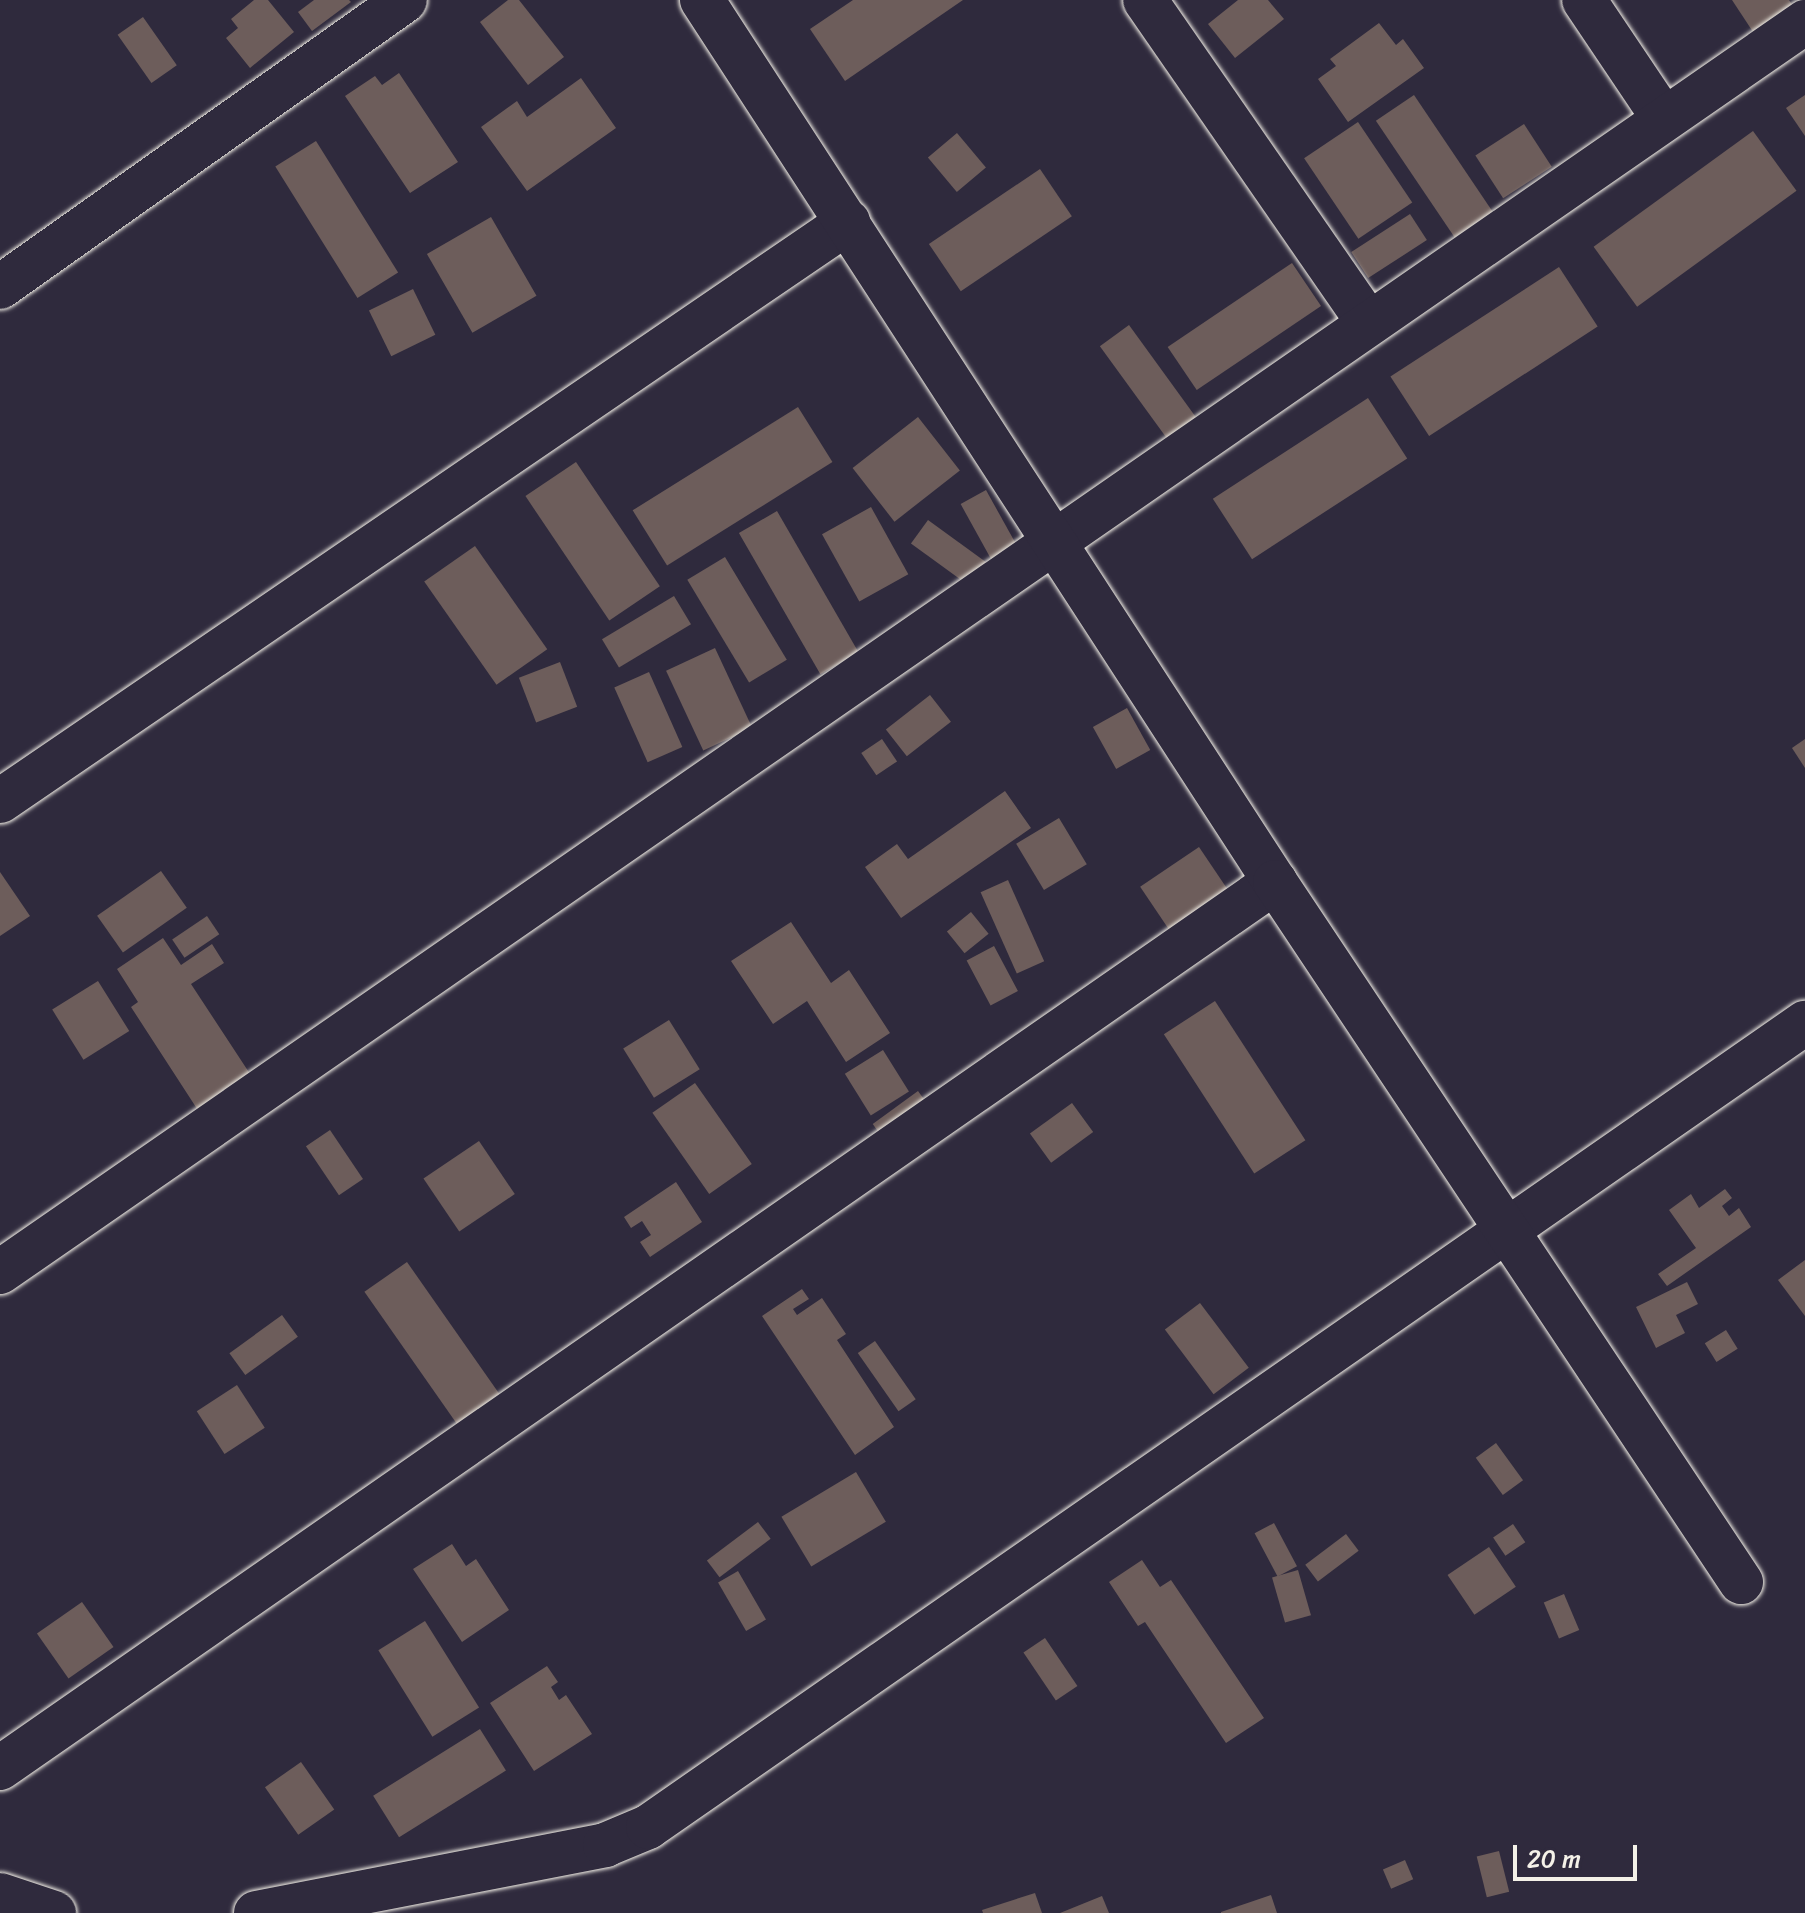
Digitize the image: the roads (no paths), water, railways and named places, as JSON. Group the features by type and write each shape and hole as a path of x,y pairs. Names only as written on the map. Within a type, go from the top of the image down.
{"street":[{"path":"0,287 405,0"},
{"path":"702,0 1055,537 1275,882 1509,1229 1741,1582"},
{"path":"1145,0 1368,322"},
{"path":"1584,0 1664,119"},
{"path":"0,1272 1055,537 1805,22"},
{"path":"0,801 848,222"},
{"path":"0,1768 1275,882"},
{"path":"256,1913 605,1845 648,1827 1805,1023"},
{"path":"0,1895 54,1913"}]}
